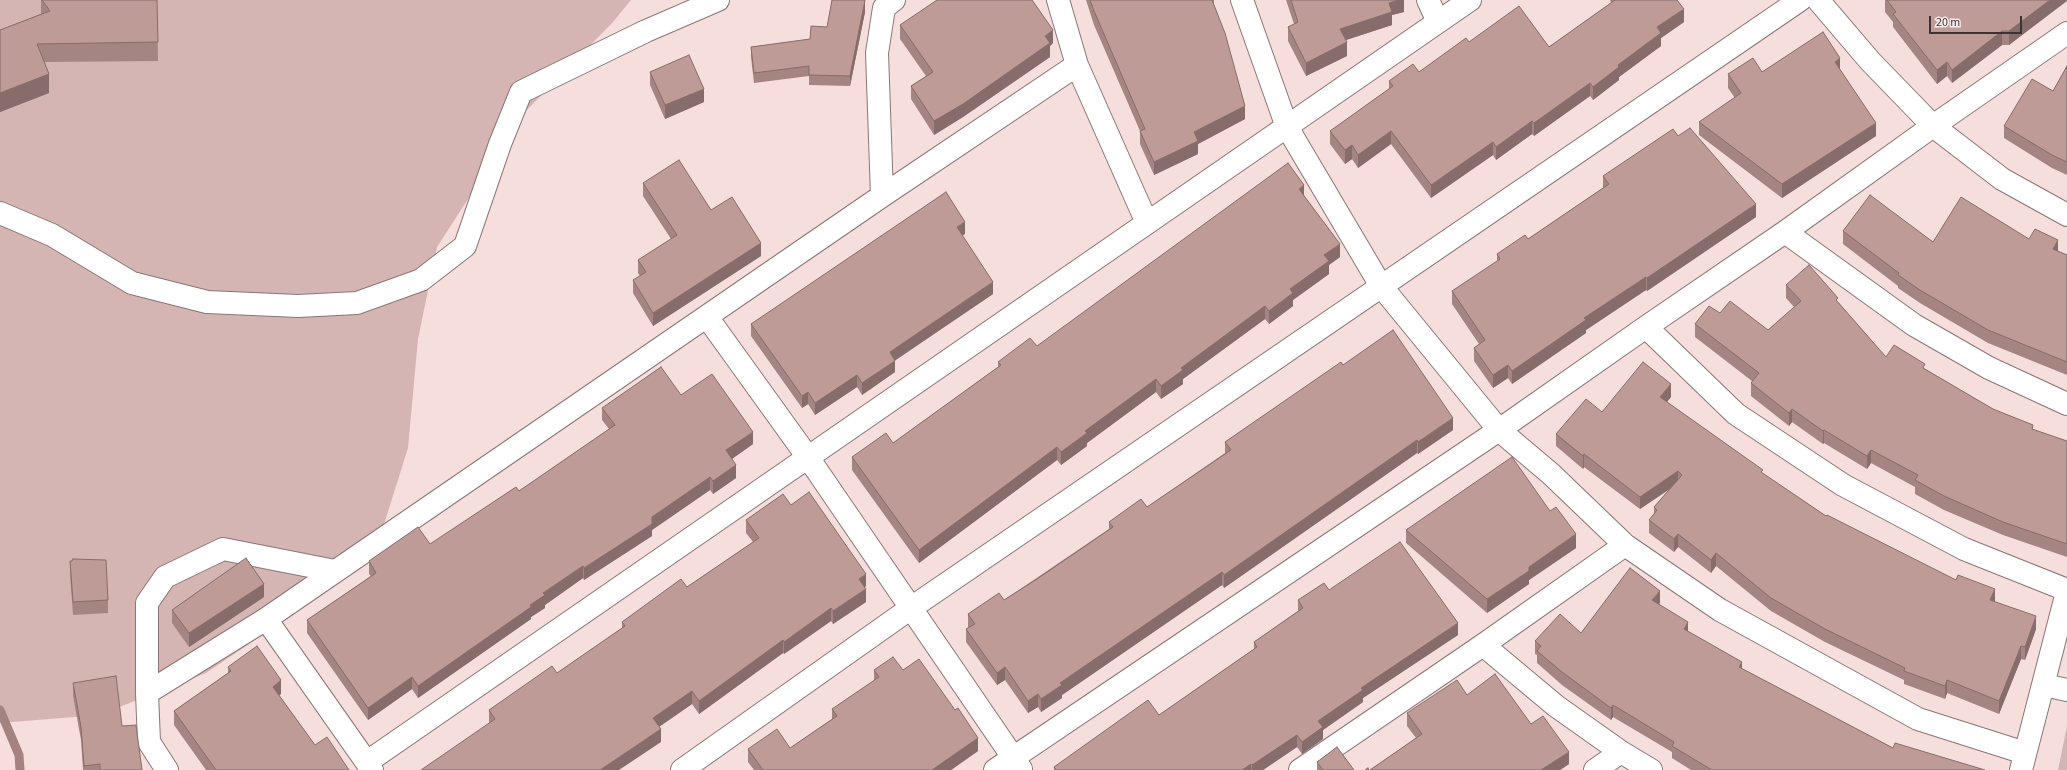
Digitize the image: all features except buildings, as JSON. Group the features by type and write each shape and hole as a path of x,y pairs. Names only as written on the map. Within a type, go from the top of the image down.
{"street":[{"path":"0,213 52,235 132,283 206,302 298,306 356,303 421,280 465,246 500,144 521,92 646,31 718,0"},
{"path":"882,196 877,53 884,8 894,0"},
{"path":"1058,0 1077,65 1147,223"},
{"path":"1242,0 1287,127 1381,286 1499,430 1551,474 1625,545 1720,610 1918,719 2023,761 2044,685 2067,591 1964,549 1843,485 1736,414 1646,327"},
{"path":"1428,0 1438,22"},
{"path":"266,619 369,766 807,456 1470,0"},
{"path":"682,770 911,608 1800,0"},
{"path":"1818,0 1870,61 1933,126 2002,178 2067,215"},
{"path":"995,770 1018,764 1785,232 1933,126 2067,33"},
{"path":"147,694 266,619 882,196 1077,65"},
{"path":"1785,232 1914,325 1989,368 2067,404"},
{"path":"707,317 807,456 1018,764"},
{"path":"1300,770 1483,645 1625,545"},
{"path":"167,770 149,742 147,694 147,603 165,577 223,549 335,571"},
{"path":"1483,645 1556,706 1621,752 1651,770"},
{"path":"2044,685 2067,690"},
{"path":"1595,770 1621,752"}],"shaded area":[{"path":"0,0 631,0 613,22 523,114 437,247 418,339 408,448 375,553 299,610 206,673 99,715 0,723"},
{"path":"2067,726 2067,770 2058,770"}],"waterway":[{"path":"0,710 19,755 20,770"}]}
